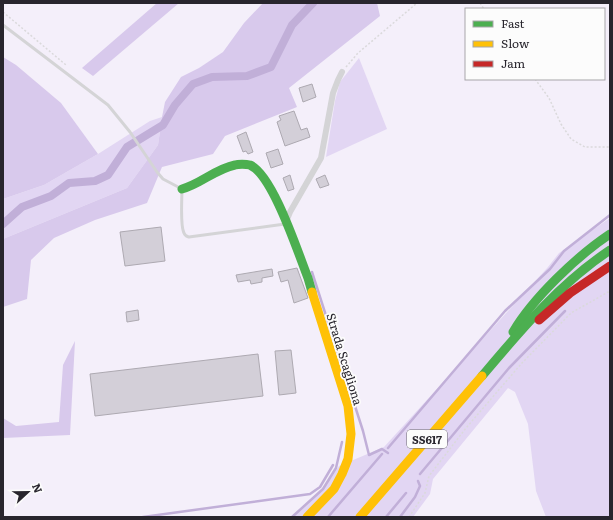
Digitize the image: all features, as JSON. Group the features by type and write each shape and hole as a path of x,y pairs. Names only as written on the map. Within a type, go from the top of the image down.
{"main road":[{"name":"Strada Scagliona","path":"182,189 193,186 235,164 249,165 261,174 273,192 308,278 348,406 351,434 348,459 334,489 306,517"},
{"path":"495,360 515,328 555,281 587,251 610,234"},
{"name":"SS617","path":"360,517 535,314 566,283 585,267 610,250"},
{"path":"495,360 554,306 610,266"}],"street":[{"path":"285,224 290,212 321,158 333,93 342,72"}],"lane":[{"path":"3,25 108,105 130,132 152,166 163,179 182,189 182,226 183,232 189,237 285,224"}],"path":[{"path":"342,72 358,53 418,3"},
{"path":"3,12 68,68"},
{"path":"536,80 549,98 561,124 571,139 585,147 610,147"},
{"path":"409,517 425,493 429,476 466,428 522,363 571,313 610,291"}],"shaded area":[{"path":"157,3 179,3 93,76 82,68"},
{"path":"263,3 377,3 380,16 289,88 297,107 225,136 213,154 162,167 147,203 95,220 54,238 31,260 27,299 3,307 3,239 127,188 158,145 165,102 181,77 199,68 223,52 244,23"},
{"path":"3,57 16,65 61,103 98,154 44,185 3,199"},
{"path":"359,58 387,129 326,157 335,101 340,82"},
{"path":"162,117 158,145 127,188 3,239 3,199 44,185 98,154 150,121"},
{"path":"610,218 610,517 546,517 536,491 528,424 515,392 508,388 433,479 430,494 413,517 293,517 323,490 339,466 384,447 548,267 559,253"},
{"path":"75,341 70,435 3,438 3,418 16,426 59,422 63,365"}],"building":[{"path":"312,84 316,97 303,102 299,88"},
{"path":"294,111 301,130 307,128 310,137 285,146 277,122 281,120 279,116"},
{"path":"246,132 253,152 248,154 246,151 243,152 237,136"},
{"path":"278,149 283,164 271,168 266,153"},
{"path":"290,175 294,189 288,191 283,178"},
{"path":"325,175 329,185 320,188 316,179"},
{"path":"161,227 165,261 125,266 120,232"},
{"path":"297,268 308,298 294,303 288,280 281,282 278,272"},
{"path":"272,269 273,276 262,278 262,282 251,284 250,280 238,282 236,275"},
{"path":"138,310 139,320 127,322 126,312"},
{"path":"291,350 296,393 279,395 275,351"},
{"path":"258,354 263,396 95,416 90,374"}],"waterway":[{"path":"3,224 22,207 51,196 69,183 95,181 108,175 127,147 163,125 175,105 193,84 212,77 247,76 271,67 292,25 313,3"},
{"path":"388,448 505,311 550,269 564,251 610,215"},
{"path":"312,272 363,431 369,455 382,449 388,453"},
{"path":"420,474 509,368 565,311"},
{"path":"292,517 323,489 336,468 342,442"},
{"path":"328,517 382,454"},
{"path":"143,517 310,494 320,487 333,465"},
{"path":"400,517 415,497 420,486 418,481"},
{"path":"386,517 406,493"}],"traffic: fast":[{"path":"182,189 189,187 221,170 236,165 250,165 259,172 267,183 284,216 312,292"},
{"path":"513,332 532,305 557,278 597,243 610,234"},
{"path":"482,376 526,325 557,293 591,263 610,250"}],"traffic: slow":[{"path":"307,517 334,489 342,474 348,459 351,434 348,406 312,292"},
{"path":"360,517 482,376"}],"traffic: jam":[{"path":"539,320 570,293 610,266"}]}
